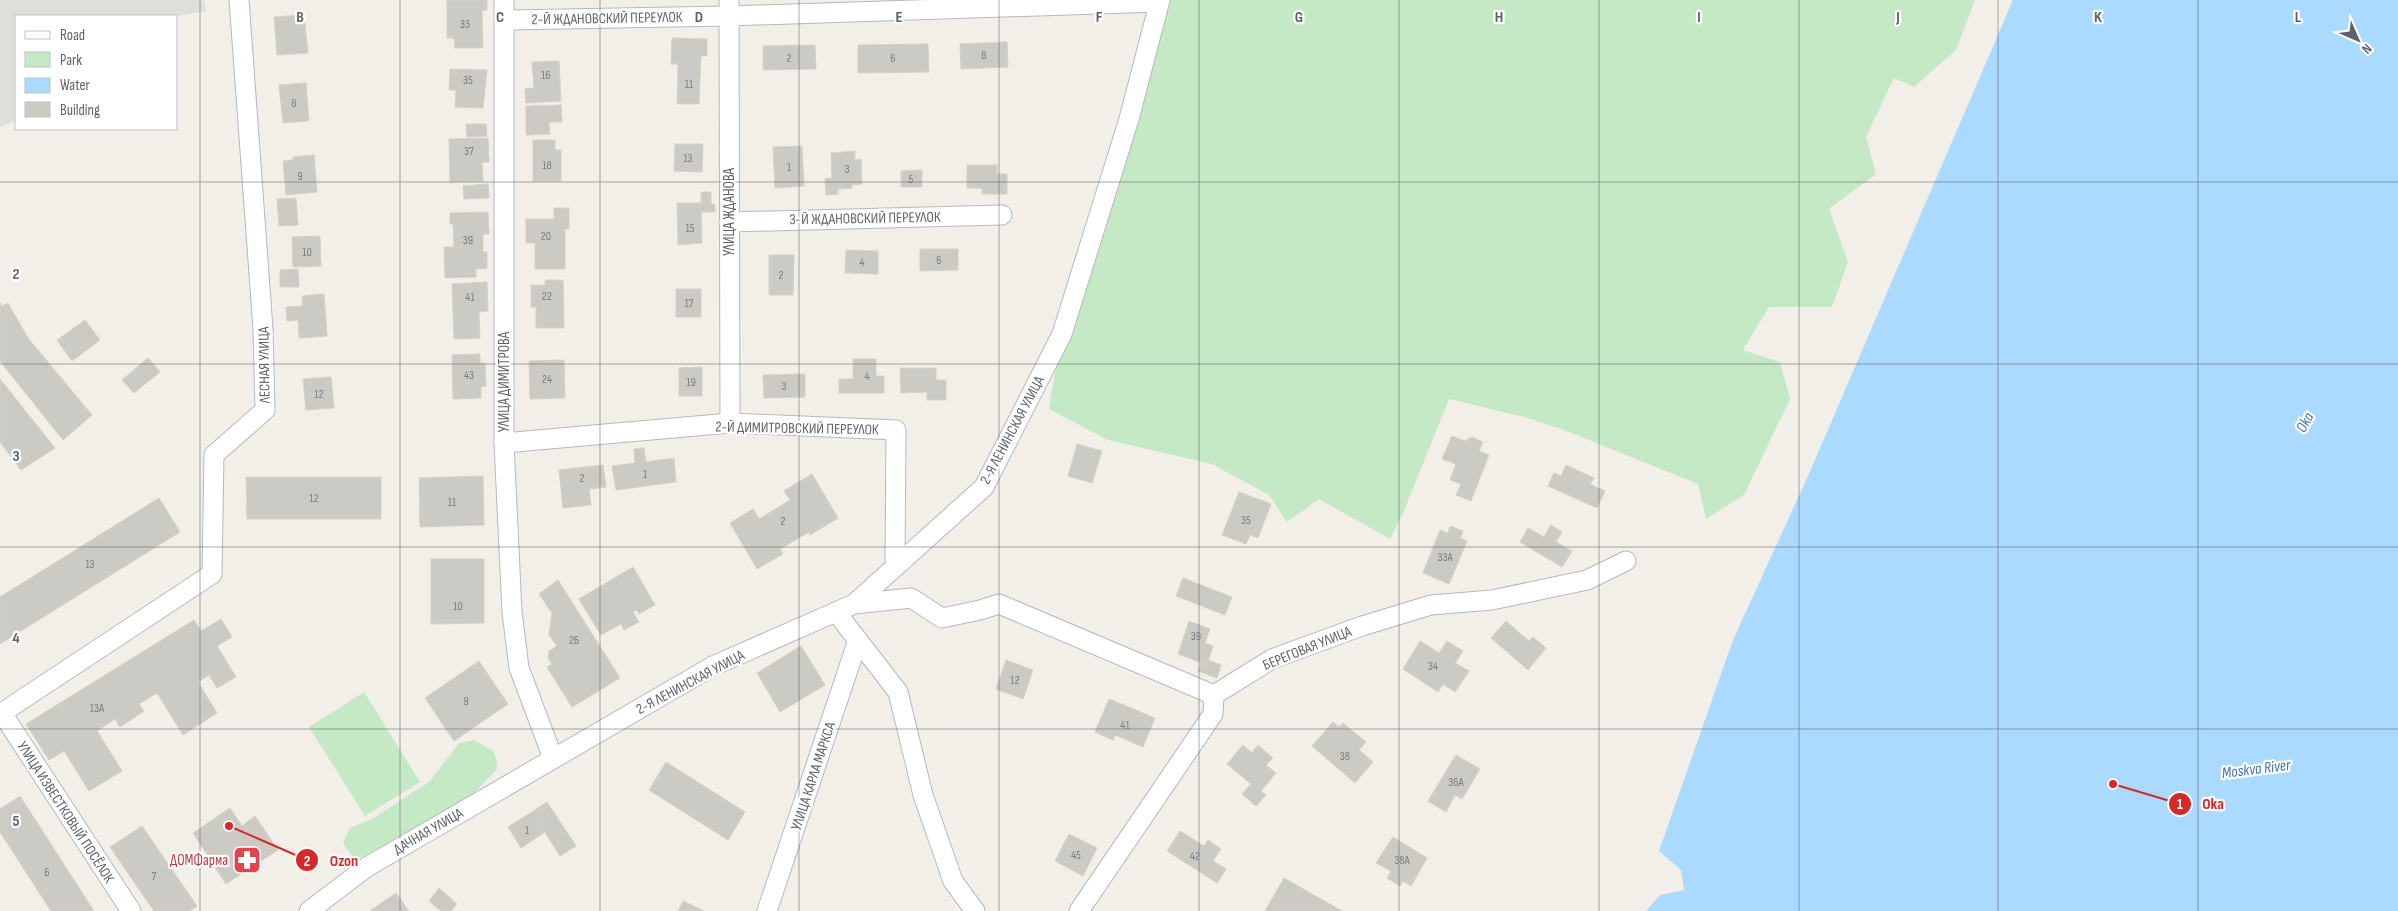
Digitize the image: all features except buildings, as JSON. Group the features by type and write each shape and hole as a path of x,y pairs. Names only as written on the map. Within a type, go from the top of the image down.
{"street":[{"name":"ЛЕСНАЯ УЛИЦА","path":"1,714 212,574 214,455 265,410 264,329 239,0"},
{"name":"УЛИЦА ДИМИТРОВА","path":"504,0 504,443 512,612 520,668 553,758"},
{"name":"2-Й ЖДАНОВСКИЙ ПЕРЕУЛОК","path":"505,20 729,8 1160,1"},
{"name":"2-Я ЛЕНИНСКАЯ УЛИЦА","path":"553,758 714,666 854,604 984,487 1062,334 1129,119 1160,1"},
{"name":"УЛИЦА ЖДАНОВА","path":"729,8 730,424"},
{"name":"3-Й ЖДАНОВСКИЙ ПЕРЕУЛОК","path":"729,222 1002,215"},
{"name":"2-Й ДИМИТРОВСКИЙ ПЕРЕУЛОК","path":"504,443 730,424 896,430 895,566"},
{"name":"БЕРЕГОВАЯ УЛИЦА","path":"1214,695 1272,659 1362,626 1431,605 1492,600 1588,580 1626,561"},
{"path":"854,604 911,598 942,618 999,604 1214,695 1213,714 1078,911"},
{"path":"836,612 898,692 923,795 953,881 975,911"},
{"name":"УЛИЦА КАРЛА МАРКСА","path":"768,911 858,640"},
{"name":"УЛИЦА ИЗВЕСТКОВЫЙ ПОСЁЛОК","path":"1,714 131,911"},
{"name":"ДАЧНАЯ УЛИЦА","path":"309,911 367,866 553,758"}],"shaded area":[{"path":"0,0 204,0 206,11 178,16 15,15 15,120 0,127"}],"green space":[{"path":"1168,0 1975,0 1956,50 1914,87 1894,78 1866,137 1876,174 1829,209 1848,262 1832,307 1769,307 1743,350 1780,362 1790,399 1744,495 1706,519 1698,484 1564,430 1528,418 1449,399 1403,513 1390,539 1319,499 1287,522 1269,495 1212,464 1108,440 1049,409 1055,372"},
{"path":"364,692 420,782 365,816 309,727"},
{"path":"474,740 493,751 497,761 496,770 470,797 379,848 354,859 343,843 350,828 374,818 430,781 459,743"}],"water":[{"name":"Moskva River","path":"2013,0 2398,0 2398,911 1646,911 1660,895 1684,890 1681,870 1659,851 1733,640 1808,476"}],"place":[{"name":"Oka","path":"2113,784"},
{"name":"Ozon","path":"229,826"},
{"name":"ДОМФарма","path":"247,860"}]}
